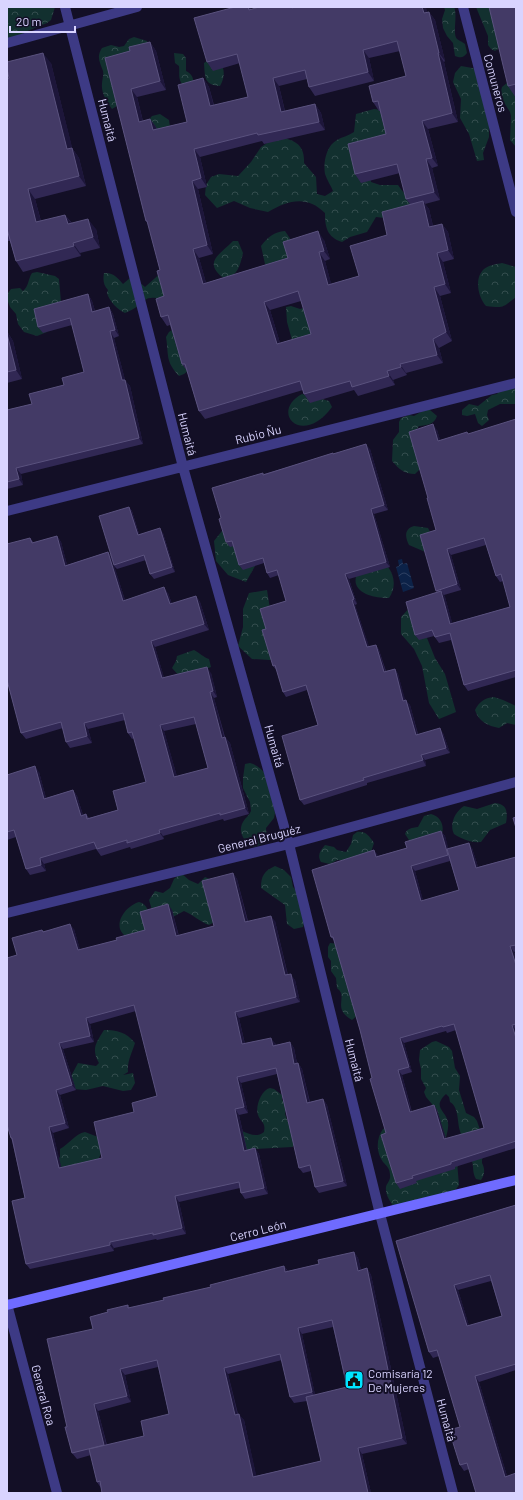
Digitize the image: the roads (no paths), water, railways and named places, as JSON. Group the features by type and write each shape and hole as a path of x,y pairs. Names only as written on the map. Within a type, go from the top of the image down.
{"street":[{"name":"Humaitá","path":"66,7 183,467 289,844 380,1214 453,1493"},
{"path":"7,42 137,7"},
{"name":"Comuneros","path":"463,7 516,212"},
{"name":"Rubio Ñu","path":"7,511 516,383"},
{"name":"General Bruguéz","path":"7,913 289,844 516,782"},
{"name":"Cerro León","path":"7,1305 516,1180"},
{"name":"General Roa","path":"7,1305 57,1493"}],"water":[{"path":"402,559 403,564 407,563 414,588 403,592 396,567 399,566 398,560"}],"place":[{"name":"Comisaría 12 De Mujeres","path":"354,1380"}]}
